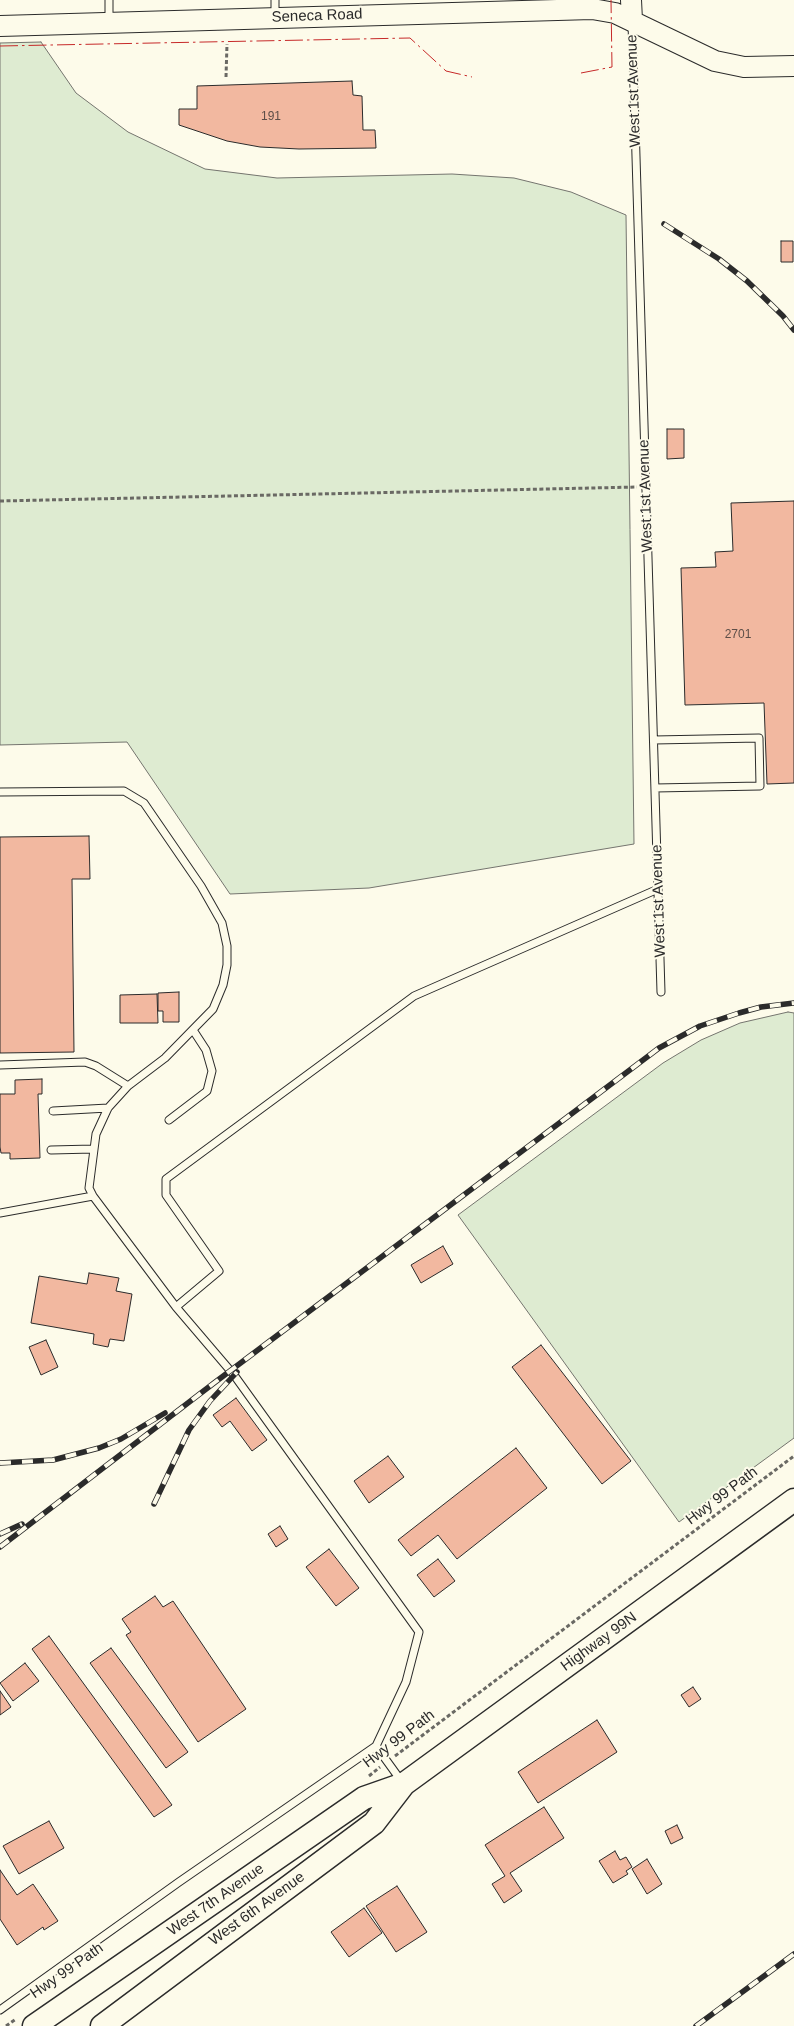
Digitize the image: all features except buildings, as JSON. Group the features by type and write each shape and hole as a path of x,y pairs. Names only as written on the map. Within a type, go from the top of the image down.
{"main road":[{"name":"West 1st Avenue","path":"631,0 632,20"},
{"name":"Seneca Road","path":"0,26 109,23 275,9 592,8 615,13 632,20 715,61 744,67 794,66"},
{"name":"Highway 99N","path":"404,1784 794,1500"},
{"name":"West 7th Avenue","path":"28,2020 364,1798 404,1784"},
{"name":"West 6th Avenue","path":"102,2026 374,1823 404,1784"}],"lane":[{"path":"109,0 109,23"},
{"name":"West 1st Avenue","path":"632,20 661,992"},
{"path":"654,740 759,738 760,786 655,788"},
{"path":"0,792 124,791 144,803 201,886 222,923 227,946 226,965 223,985 213,1009 165,1058 128,1086 108,1108 96,1134 89,1188 92,1196 176,1307 234,1375 419,1632 406,1682 376,1746 179,1882 0,2010"},
{"path":"176,1307 218,1271 166,1195 166,1179 414,996 658,889"},
{"path":"168,1120 207,1091 212,1071 206,1050 193,1030"},
{"path":"0,1065 85,1062 96,1066 128,1086"},
{"path":"53,1110 108,1108"},
{"path":"52,1150 93,1149"},
{"path":"0,1213 92,1196"},
{"path":"376,1746 404,1784"}],"path":[{"path":"226,44 226,76"},
{"path":"0,502 646,487"},
{"name":"Hwy 99 Path","path":"365,1778 794,1456"},
{"name":"Hwy 99 Path","path":"6,2026 28,2020"}],"green space":[{"path":"41,42 76,93 128,132 205,169 277,178 452,174 514,178 571,192 626,215 634,844 369,888 230,894 127,742 0,745 0,43"},
{"path":"788,1012 794,1013 794,1438 679,1522 458,1215 663,1063 701,1040 740,1023"}],"railway":[{"path":"664,224 719,259 747,281 783,316 794,330"},
{"path":"0,1547 214,1383 659,1048 700,1026 761,1007 794,1003"},
{"path":"154,1504 189,1430 210,1401 237,1372"},
{"path":"0,1463 53,1460 99,1448 121,1439 165,1413"},
{"path":"0,1534 22,1524"},
{"path":"696,2026 794,1954"}],"power":[{"path":"581,73 612,67 611,0"},
{"path":"0,46 410,38 446,71 472,77"}]}
